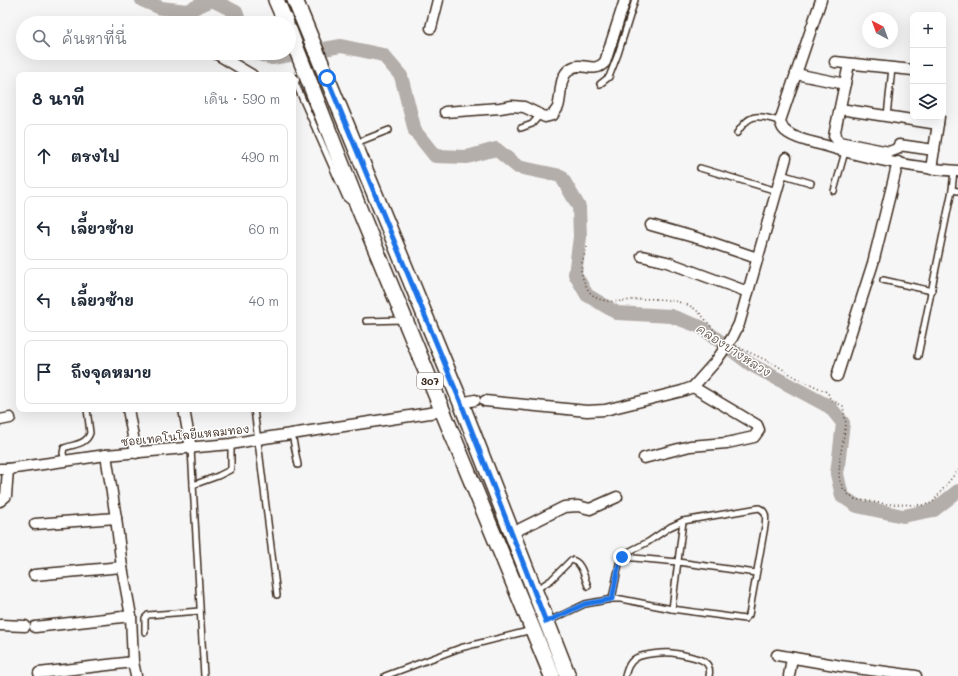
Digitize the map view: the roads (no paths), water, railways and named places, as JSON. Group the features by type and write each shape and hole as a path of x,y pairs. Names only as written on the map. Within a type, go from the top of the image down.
{"main road":[{"path":"276,0 283,16"},
{"name":"307","path":"295,0 354,144 474,402 512,533 568,676"},
{"name":"307","path":"296,47 312,85 360,211 552,676"}],"street":[{"path":"431,28 438,0"},
{"path":"445,112 512,106 524,107 545,117 553,115 558,107 562,81 570,69 577,66 596,68 605,62 625,0"},
{"path":"821,0 780,121 782,127 787,133 797,138 845,152 931,169 956,171"},
{"path":"227,60 247,72"},
{"path":"835,62 910,70"},
{"path":"849,64 834,136 836,139 839,142 889,152 897,149 899,145 934,150"},
{"path":"796,74 845,84"},
{"path":"840,109 910,118"},
{"path":"931,169 938,120"},
{"path":"474,402 568,410 605,410 682,392 693,387 716,361 730,341 739,324 786,158"},
{"path":"837,376 873,263 898,162"},
{"path":"651,225 704,240 757,258"},
{"path":"642,256 667,262 748,292"},
{"path":"644,458 690,446 728,443 748,439 754,437 758,433 759,430 757,425 693,387"},
{"name":"ซอยเทคโนโลยีแหลมทอง","path":"4,469 106,455 191,449 230,444 443,411"},
{"path":"129,412 136,453"},
{"path":"185,412 191,449"},
{"path":"0,420 10,418"},
{"path":"106,455 122,567 131,616 133,662 136,676"},
{"path":"0,501 6,496 4,469"},
{"path":"512,533 564,507 578,506 590,509 617,497"},
{"path":"35,524 116,518"},
{"path":"34,575 122,567"},
{"path":"0,624 30,627 131,616"},
{"path":"777,655 840,671 916,676"},
{"path":"789,676 792,658"},
{"path":"38,672 133,662"}],"lane":[{"path":"600,84 609,77 635,0"},
{"path":"887,116 892,68"},
{"path":"296,85 346,198 360,211"},
{"path":"521,128 532,124 540,115"},
{"path":"737,133 743,124 750,118 758,116 780,121"},
{"path":"354,144 389,130"},
{"path":"834,191 845,152"},
{"path":"700,168 776,191"},
{"path":"918,356 956,171"},
{"path":"781,174 811,182"},
{"path":"952,190 958,191"},
{"path":"883,280 932,291"},
{"path":"366,321 405,320"},
{"path":"65,461 63,453 64,448 84,442 89,437 90,433 87,412"},
{"path":"254,412 277,595"},
{"path":"292,434 298,465"},
{"path":"193,485 218,476 231,469 230,444"},
{"path":"191,449 204,676"},
{"path":"546,622 585,604 612,599 621,599 672,609 745,619 749,615 765,526 765,513 759,508 683,521 670,527 622,557 619,564 612,599"},
{"path":"672,609 683,521"},
{"path":"622,557 678,562 756,573"},
{"path":"534,591 550,580 571,560 577,562 580,566 588,586"},
{"path":"145,632 145,618 149,615 200,611"},
{"path":"385,676 460,648 533,630"},
{"path":"625,676 627,668 634,659 641,655 672,653 704,661 707,663 710,670 709,676"}],"waterway":[{"name":"คลองบางหลวง","path":"142,0 161,8 187,11 212,0 236,12 237,16"},
{"name":"คลองบางหลวง","path":"296,54 341,46 383,55 401,76 415,131 435,156 467,157 496,149 518,167 561,176 579,207 580,237 575,274 587,295 617,313 671,316 701,327 750,364 830,407 843,423 837,474 842,496 857,506 903,516 934,510 958,491"}]}
